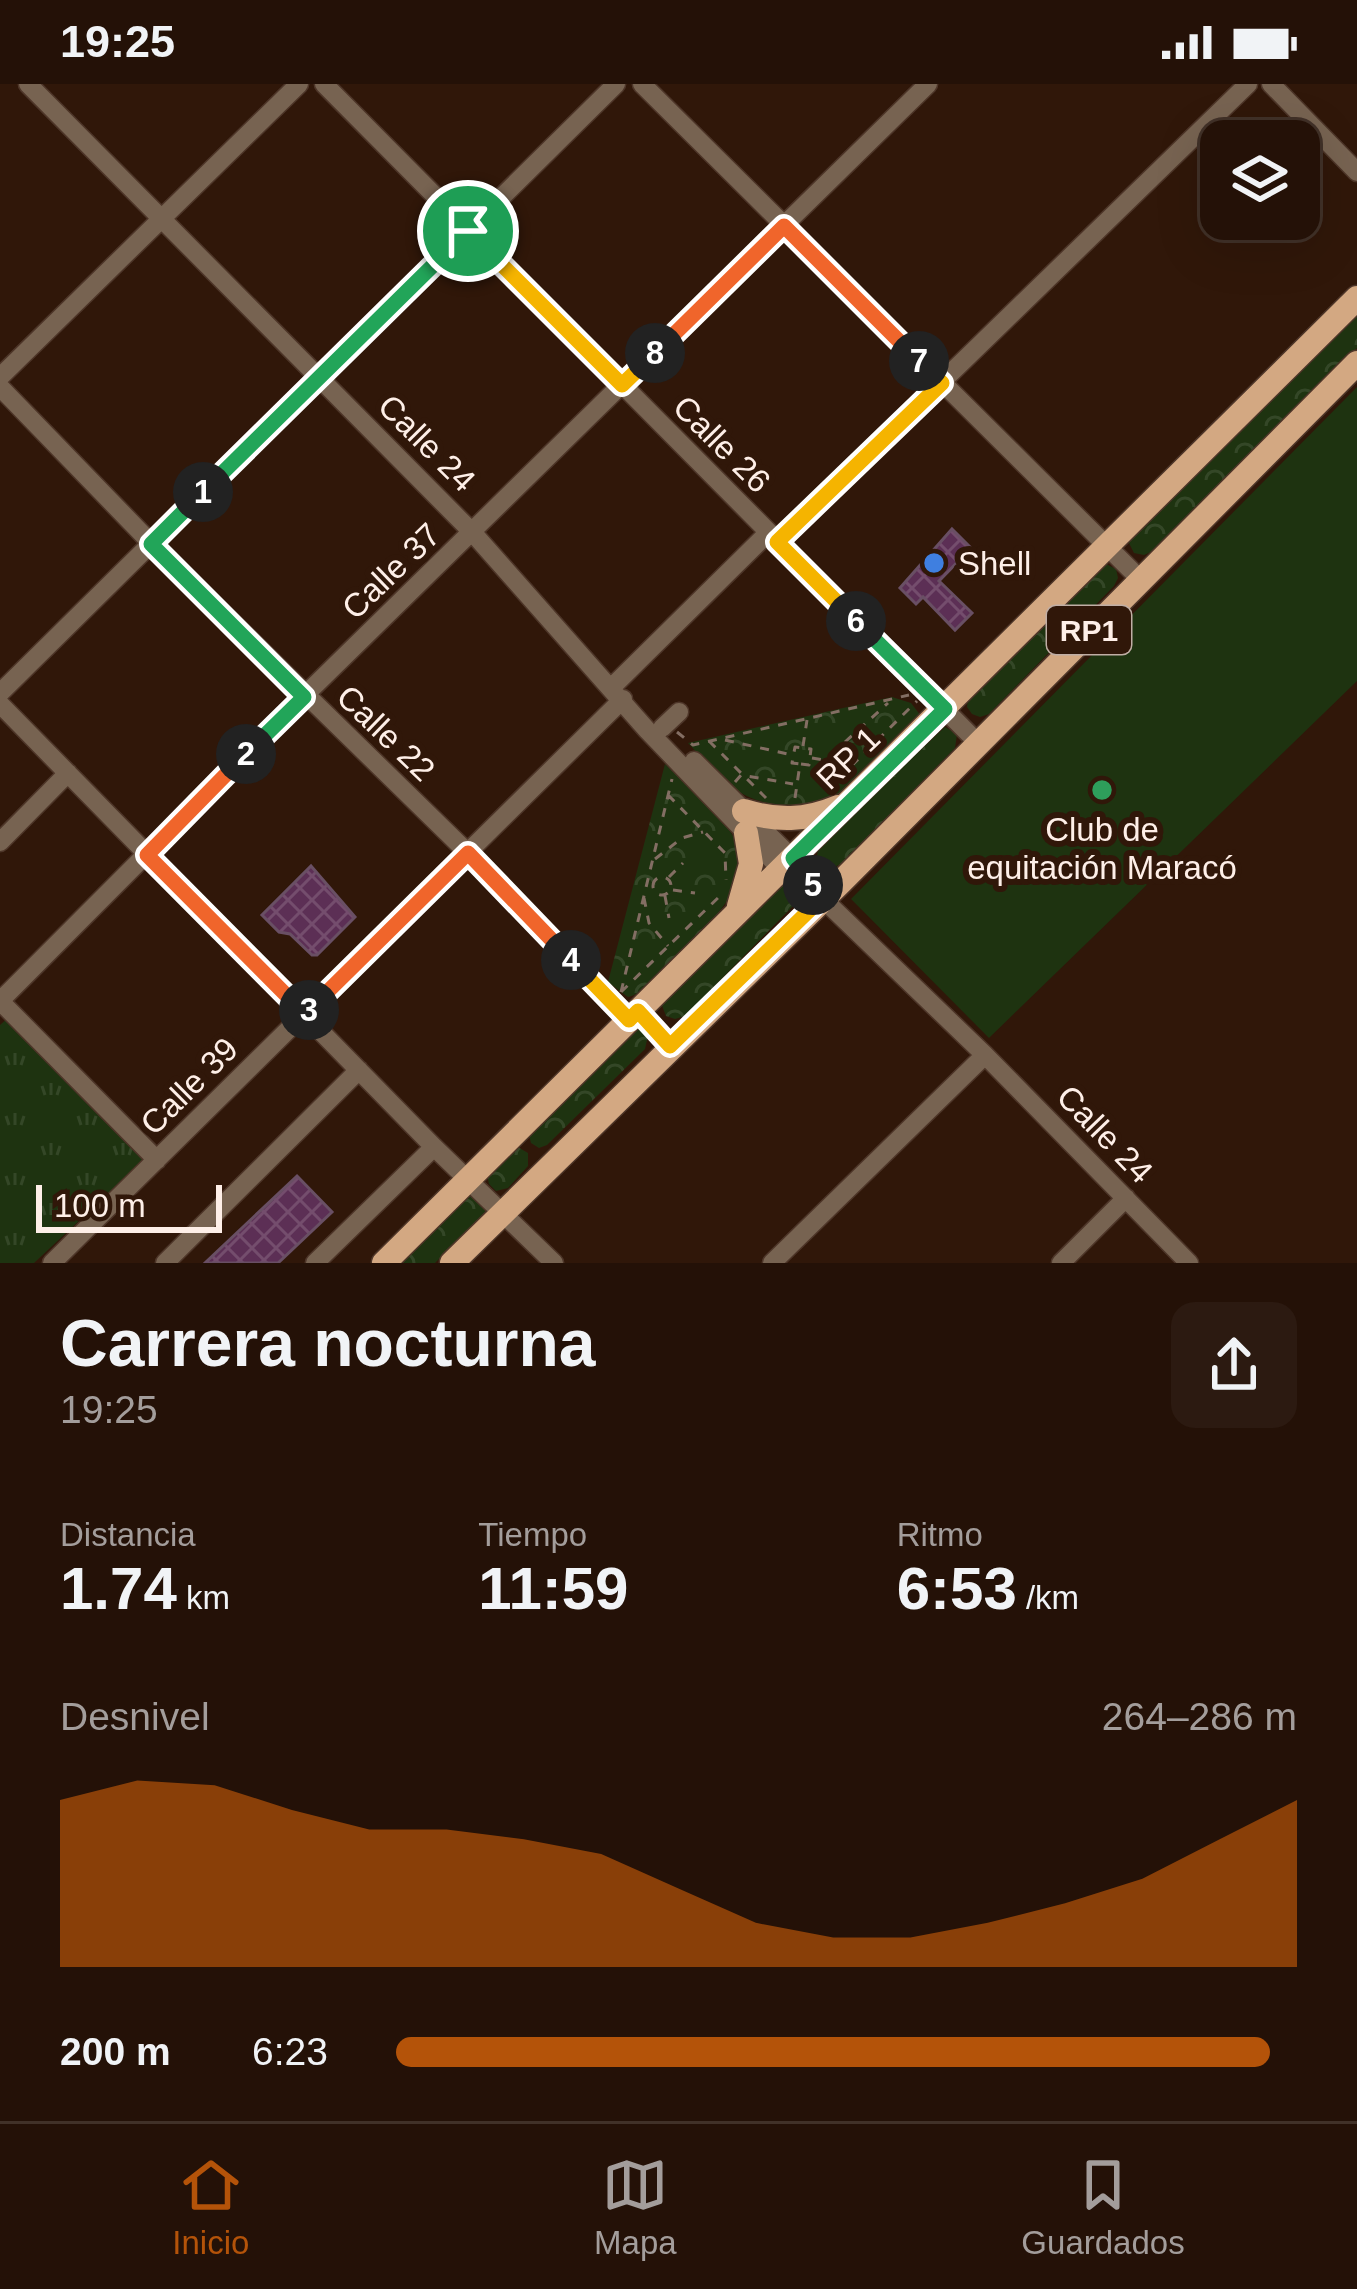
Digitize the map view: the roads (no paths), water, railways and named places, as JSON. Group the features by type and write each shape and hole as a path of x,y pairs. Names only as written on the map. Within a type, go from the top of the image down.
{"main road":[{"name":"RP 1","path":"384,1263 470,1178 620,1005 736,915 855,796 936,700 1108,547 1357,298"},
{"name":"RP1","path":"452,1263 1357,363"},
{"path":"736,915 751,864 745,822 810,817 855,796"}],"street":[{"name":"Calle 24","path":"28,84 473,533 647,730 985,1054 1190,1263"},
{"path":"0,376 299,84"},
{"name":"Calle 26","path":"324,84 977,742"},
{"path":"0,693 616,84"},
{"path":"642,84 1140,579"},
{"name":"Calle 37","path":"0,1001 928,84"},
{"name":"Calle 39","path":"52,1263 468,853 617,693 773,538 942,383 1248,84"},
{"path":"1271,84 1357,172"},
{"name":"Calle 22","path":"0,387 304,697 620,1005"},
{"name":"Calle 24","path":"617,693 669,721 745,822"},
{"path":"0,704 554,1263"},
{"path":"0,842 68,773"},
{"path":"0,1001 157,1160"},
{"path":"772,1263 985,1054"},
{"path":"165,1263 359,1070"},
{"path":"315,1263 434,1147"},
{"path":"1060,1263 1126,1198"}],"place":[{"name":"Shell","path":"934,563"},
{"name":"Club de equitación Maracó","path":"1102,790"}]}
